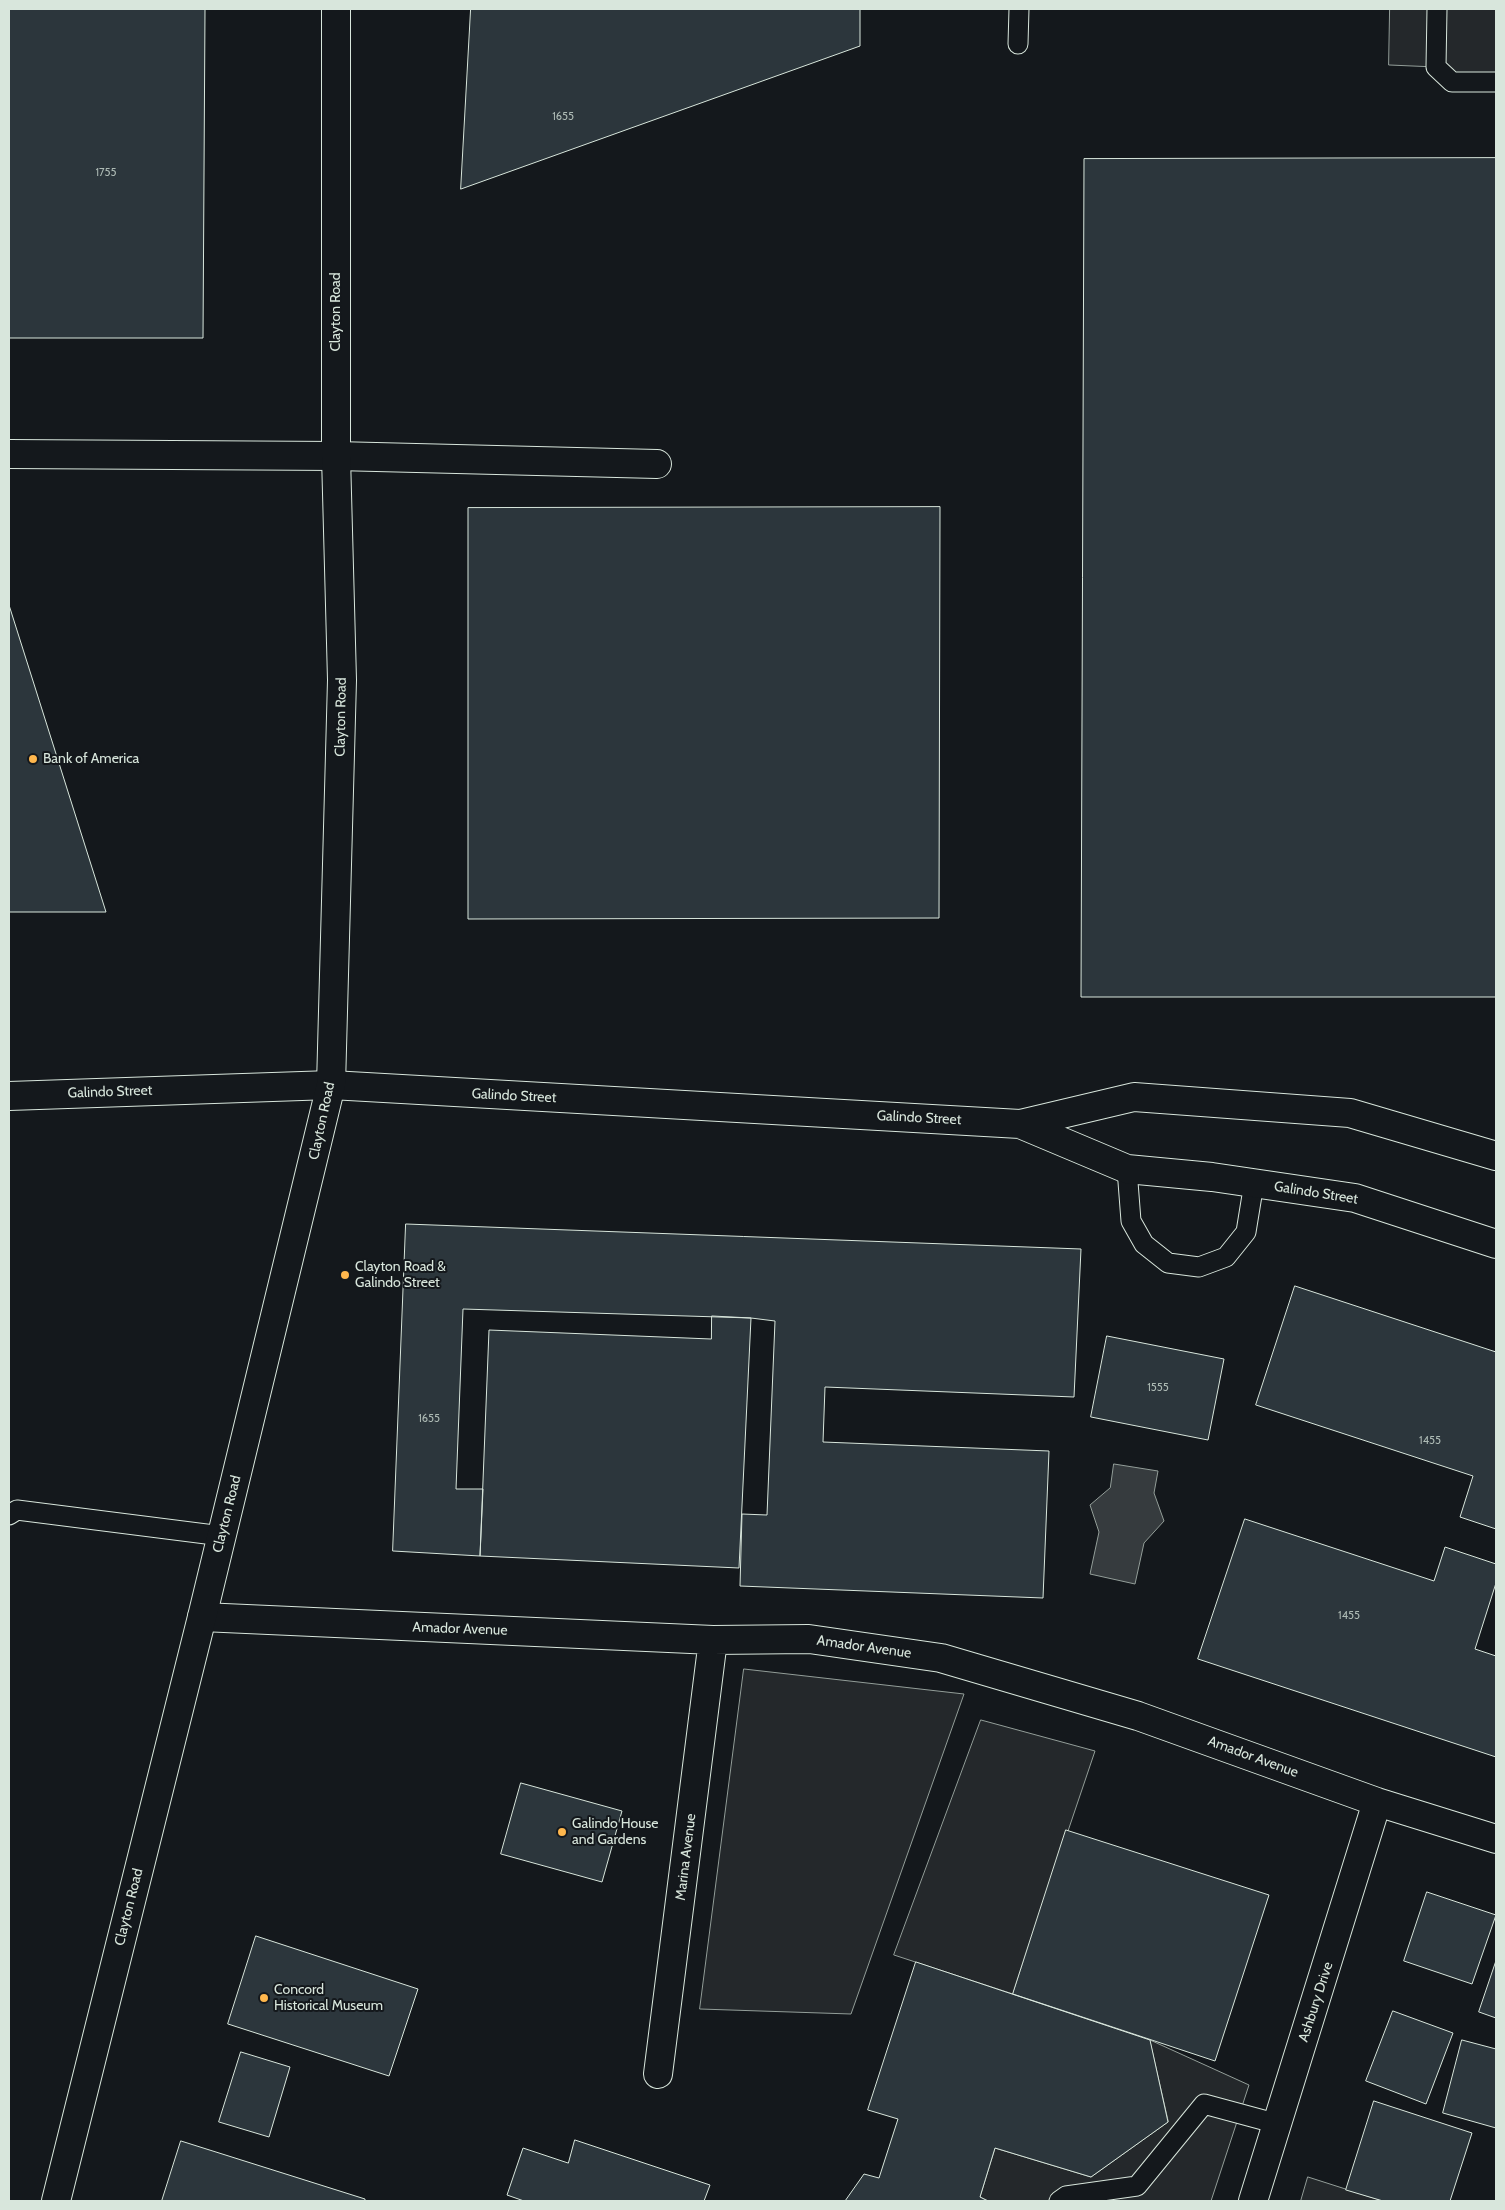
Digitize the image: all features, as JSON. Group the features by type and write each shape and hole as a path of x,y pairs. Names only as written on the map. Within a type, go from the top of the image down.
{"main road":[{"name":"Clayton Road","path":"56,2201 222,1536 331,1086 342,680 336,456 336,9"},
{"path":"9,454 336,456 657,464"},
{"name":"Galindo Street","path":"9,1096 331,1086 1020,1124 1134,1097 1350,1113 1496,1156"},
{"name":"Galindo Street","path":"1020,1124 1127,1169 1212,1177 1355,1198 1496,1244"},
{"name":"Amador Avenue","path":"202,1617 713,1640 809,1639 941,1658 1138,1716 1377,1802 1496,1839"},
{"name":"Marina Avenue","path":"658,2074 713,1640"},
{"name":"Ashbury Drive","path":"1253,2201 1377,1802"}],"lane":[{"path":"1018,9 1018,44"},
{"path":"1437,9 1436,67 1452,82 1496,82"},
{"path":"1127,1169 1131,1221 1144,1244 1168,1263 1199,1267 1226,1258 1246,1232 1254,1183"},
{"path":"9,1515 17,1510 222,1536"},
{"path":"1059,2201 1066,2196 1137,2186 1204,2104 1278,2124"}],"shaded area":[{"path":"1390,9 1496,9 1496,82 1452,82 1436,67 1389,65"},
{"path":"1114,1464 1158,1471 1154,1493 1164,1521 1144,1543 1135,1584 1090,1574 1099,1532 1090,1505 1110,1488"},
{"path":"744,1669 964,1694 851,2014 700,2009"},
{"path":"981,1720 1095,1751 1013,1994 894,1955"},
{"path":"1150,2040 1249,2085 1211,2201 988,2201 980,2197 995,2148 1091,2177 1168,2122"},
{"path":"1308,2177 1383,2201 1301,2201"}],"building":[{"path":"9,9 205,9 203,338 9,338"},
{"path":"471,9 860,9 860,46 461,189"},
{"path":"1496,158 1496,997 1081,997 1084,159"},
{"path":"940,507 939,918 468,919 468,508"},
{"name":"Bank of America","path":"9,605 106,912 9,912"},
{"path":"406,1224 1081,1249 1074,1397 825,1387 823,1442 1049,1451 1043,1598 740,1586 742,1514 767,1515 775,1321 751,1318 463,1309 456,1489 483,1489 480,1556 393,1551"},
{"path":"1295,1286 1496,1352 1496,1529 1460,1517 1473,1476 1256,1405"},
{"path":"712,1316 751,1318 739,1568 480,1556 489,1330 711,1339"},
{"path":"1107,1336 1224,1359 1208,1440 1091,1417"},
{"path":"1245,1519 1434,1581 1445,1547 1496,1564 1496,1583 1475,1649 1496,1656 1496,1757 1198,1659"},
{"name":"Galindo House and Gardens","path":"521,1783 622,1811 602,1882 501,1854"},
{"path":"1066,1830 1269,1895 1215,2061 1013,1994"},
{"path":"1427,1892 1496,1915 1472,1984 1404,1961"},
{"path":"256,1936 418,1989 389,2076 228,2024"},
{"path":"1496,1961 1496,2018 1479,2012"},
{"path":"916,1962 1150,2040 1168,2122 1091,2177 995,2148 980,2197 988,2201 845,2201 864,2174 879,2178 898,2119 868,2110"},
{"path":"1393,2011 1453,2033 1426,2104 1366,2081"},
{"path":"1462,2040 1496,2049 1496,2128 1443,2113"},
{"path":"241,2052 290,2067 269,2137 219,2122"},
{"path":"1374,2101 1472,2133 1450,2201 1383,2201 1346,2190"},
{"path":"575,2140 710,2185 704,2201 524,2201 507,2195 523,2148 568,2163"},
{"path":"181,2141 365,2199 365,2201 162,2201"}],"place":[{"name":"Bank of America","path":"33,759"},
{"name":"Clayton Road & Galindo Street","path":"345,1275"},
{"name":"Galindo House and Gardens","path":"562,1832"},
{"name":"Concord Historical Museum","path":"264,1998"}]}
